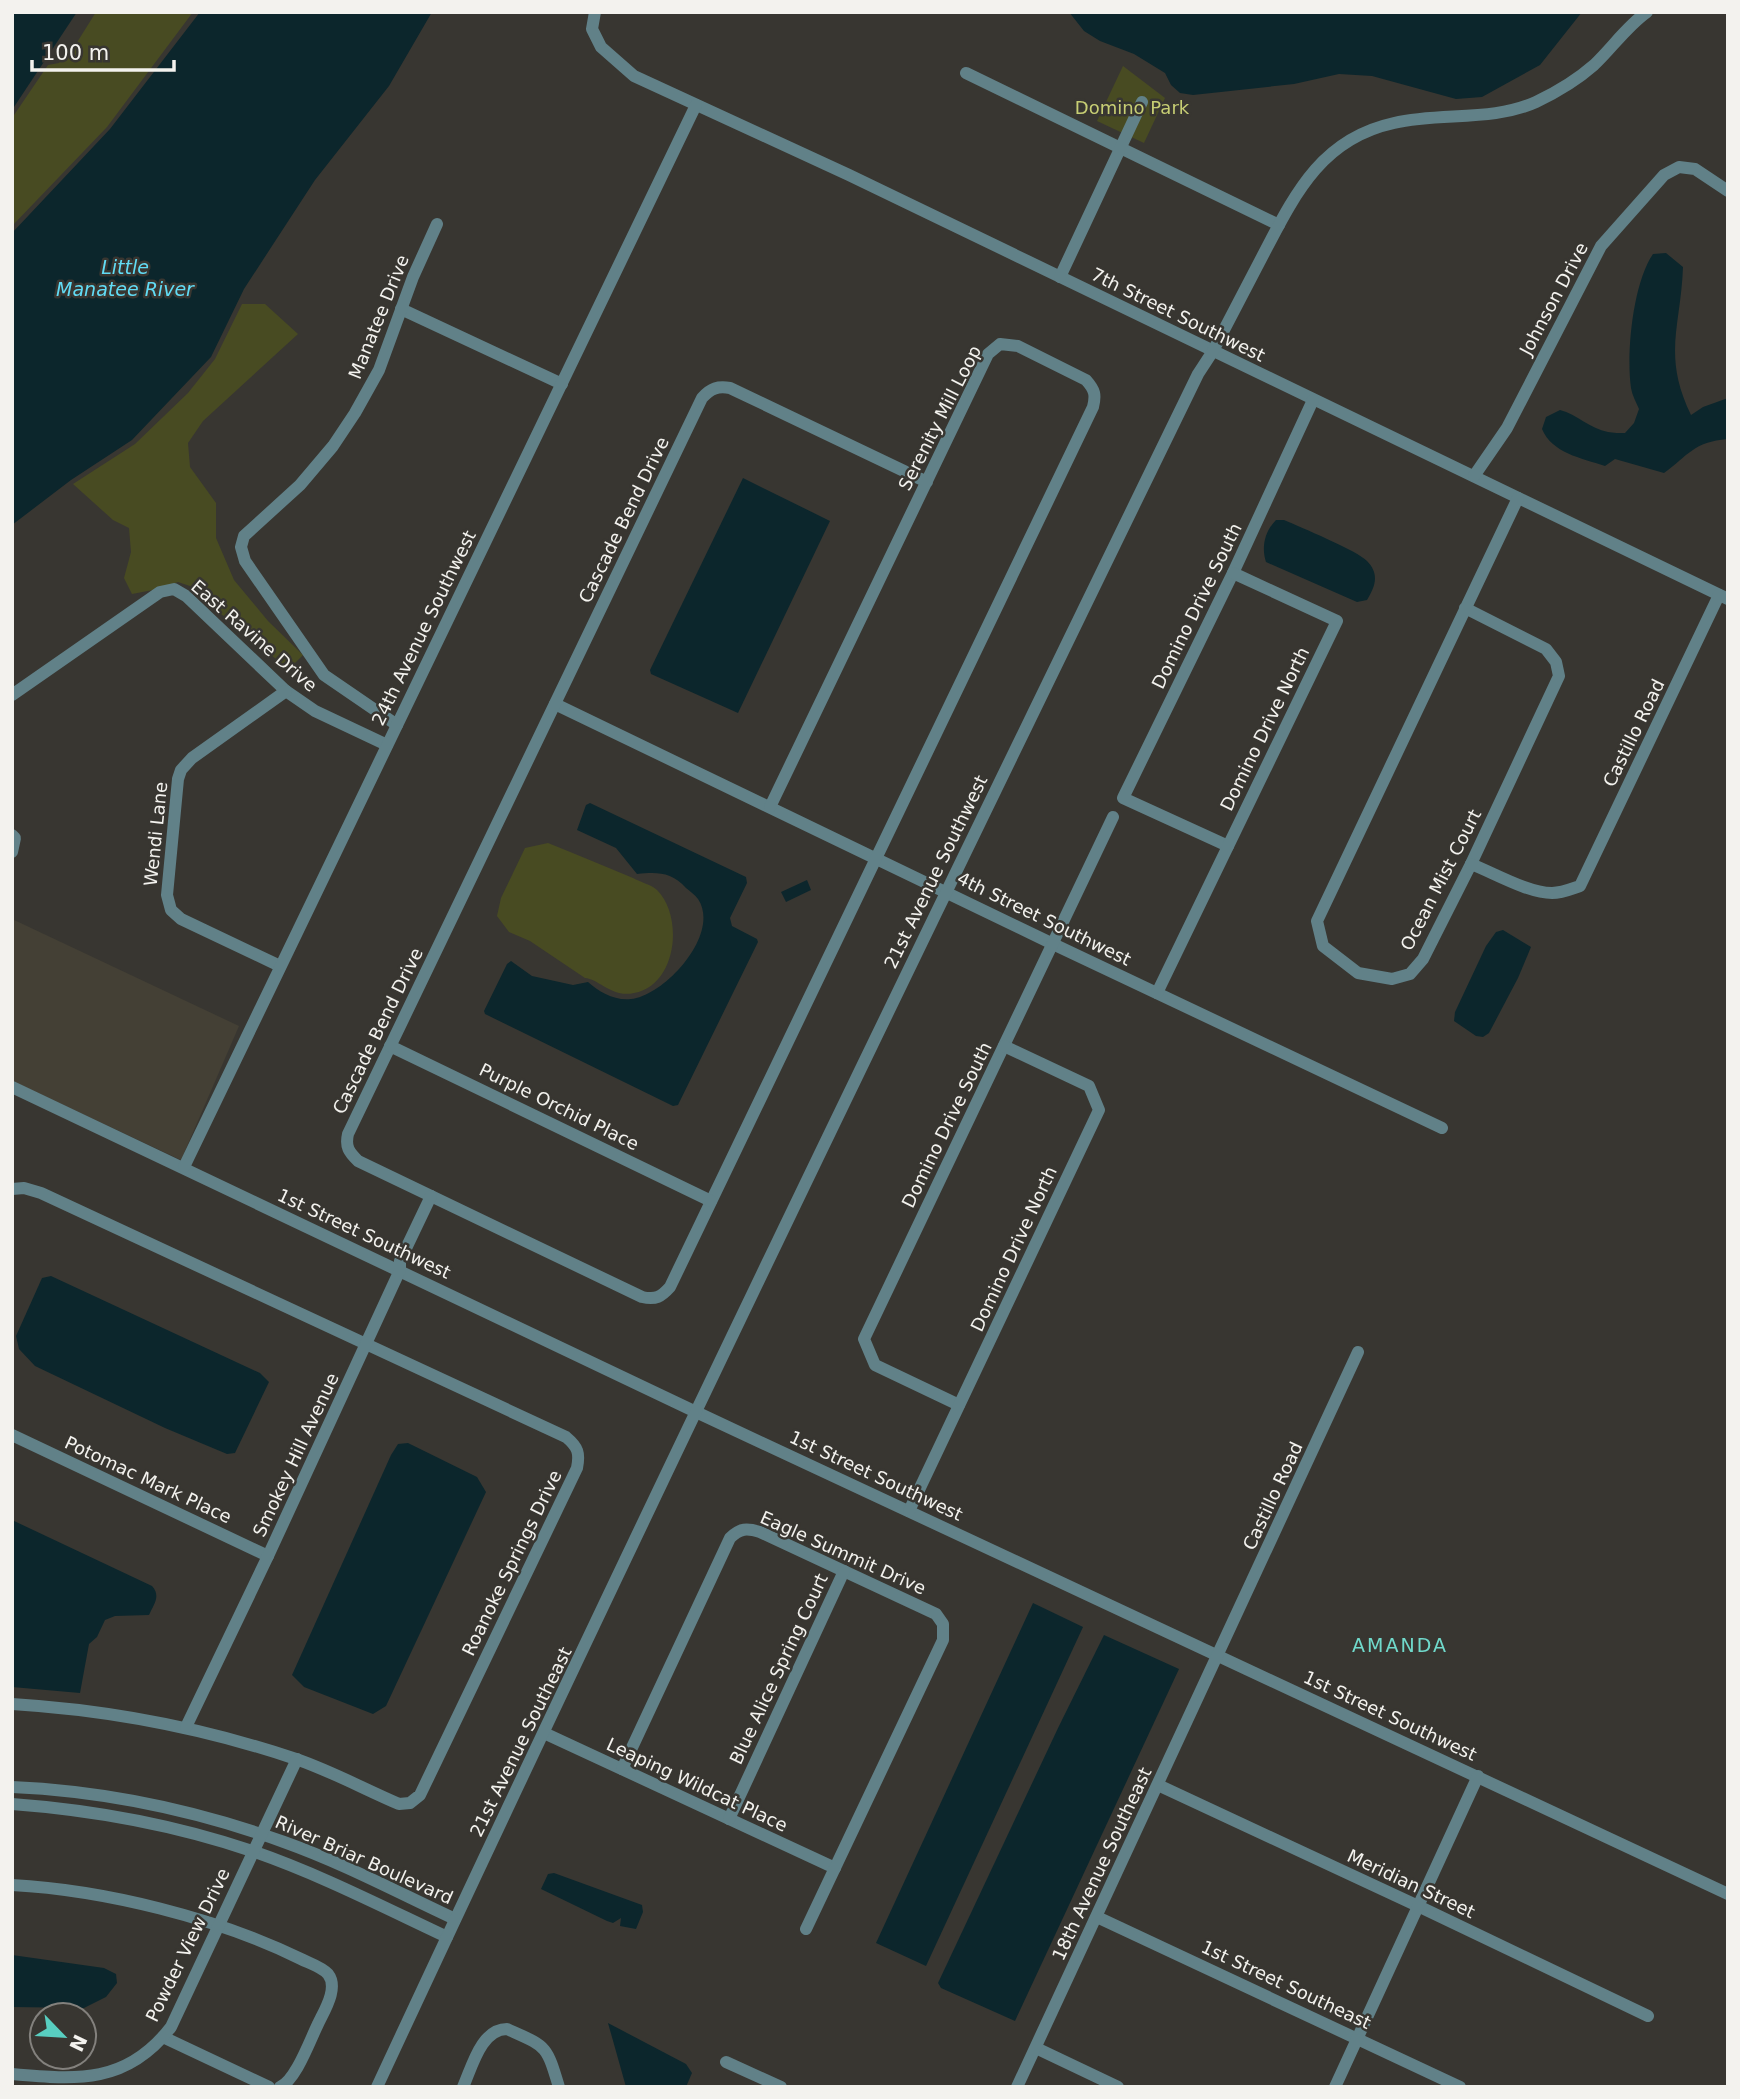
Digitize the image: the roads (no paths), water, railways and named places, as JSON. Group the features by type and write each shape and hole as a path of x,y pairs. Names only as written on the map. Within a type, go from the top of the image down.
{"street":[{"name":"7th Street Southwest","path":"594,12 592,29 601,47 634,76 849,175 1724,597"},
{"name":"21st Avenue Southwest","path":"696,1412 1192,386 1305,180 1321,161 1365,132 1396,122 1483,114 1511,110 1533,103 1565,87 1593,66 1647,12"},
{"path":"965,73 1279,225"},
{"path":"1060,277 1142,102"},
{"name":"24th Avenue Southwest","path":"184,1167 696,105"},
{"name":"Johnson Drive","path":"1474,476 1507,428 1601,246 1655,185 1664,175 1679,167 1695,169 1728,191"},
{"name":"Manatee Drive","path":"397,725 324,675 245,561 241,547 244,536 300,485 333,446 352,417 379,370 437,224"},
{"path":"401,309 562,384"},
{"name":"Serenity Mill Loop","path":"771,807 988,354 1000,344 1018,346 1087,380 1094,388 1096,397 876,858"},
{"name":"Cascade Bend Drive","path":"876,858 670,1287 662,1296 652,1300 642,1297 358,1161 349,1151 346,1143 348,1134 702,398 714,388 730,388 927,482"},
{"name":"Domino Drive South","path":"1228,846 1123,798 1233,573 1313,400"},
{"name":"Ocean Mist Court","path":"1465,608 1546,649 1556,662 1559,676 1471,864 1423,959 1410,974 1392,979 1358,972 1323,946 1317,921 1465,608 1518,498"},
{"name":"Domino Drive North","path":"1157,993 1337,621 1233,573"},
{"name":"East Ravine Drive","path":"12,695 160,592 174,589 186,596 286,691 315,711 387,746"},
{"name":"Castillo Road","path":"1471,864 1521,885 1550,893 1580,886 1724,597"},
{"name":"Wendi Lane","path":"280,966 181,919 171,910 167,895 181,770 192,758 286,691"},
{"name":"4th Street Southwest","path":"555,704 1442,1128"},
{"name":"Domino Drive South","path":"959,1405 875,1365 864,1339 1113,817"},
{"path":"12,835 15,838 12,852"},
{"name":"Purple Orchid Place","path":"390,1046 711,1201"},
{"name":"Domino Drive North","path":"909,1511 1099,1110 1089,1086 1004,1046"},
{"name":"1st Street Southwest","path":"12,1087 696,1412 1728,1894"},
{"name":"Roanoke Springs Drive","path":"12,1189 24,1188 41,1193 566,1437 576,1446 580,1456 577,1468 421,1795 410,1803 399,1804 296,1759 186,1727 73,1708 12,1704"},
{"name":"Smokey Hill Avenue","path":"186,1727 366,1345 400,1270 400,1261 431,1196"},
{"name":"Castillo Road","path":"1219,1655 1358,1352"},
{"name":"21st Avenue Southeast","path":"377,2087 696,1412"},
{"name":"Potomac Mark Place","path":"12,1435 268,1556"},
{"name":"Eagle Summit Drive","path":"622,1769 730,1538 738,1530 760,1532 936,1614 943,1624 943,1640 806,1929"},
{"name":"Blue Alice Spring Court","path":"729,1819 844,1572"},
{"name":"18th Avenue Southeast","path":"1017,2087 1219,1655"},
{"name":"Leaping Wildcat Place","path":"544,1733 835,1868"},
{"name":"Powder View Drive","path":"12,2074 68,2079 93,2076 138,2061 163,2037 171,2027 296,1759"},
{"path":"1335,2087 1478,1776"},
{"name":"Meridian Street","path":"1158,1785 1648,2016"},
{"name":"River Briar Boulevard","path":"12,1787 104,1796 179,1812 260,1834 314,1854 455,1919"},
{"name":"River Briar Boulevard","path":"12,1804 124,1818 252,1852 306,1872 447,1937"},
{"path":"12,1885 86,1894 148,1906 218,1926 323,1969 332,1982 330,2000 295,2071 285,2085 280,2087"},
{"name":"1st Street Southeast","path":"1097,1917 1460,2087"},
{"path":"463,2087 489,2036 500,2029 507,2029 542,2045 559,2087"},
{"path":"163,2037 269,2087"},
{"path":"1036,2048 1118,2087"},
{"path":"726,2062 781,2087"}],"water":[{"path":"12,12 77,12 12,110"},
{"name":"Little Manatee River","path":"200,12 432,12 389,86 315,180 244,289 211,357 132,440 71,480 12,525 12,233 110,129"},
{"path":"1069,12 1582,12 1540,65 1482,97 1456,99 1372,76 1339,74 1294,84 1193,95 1180,93 1171,85 1165,73 1134,54 1100,41 1084,31"},
{"path":"1666,253 1683,267 1675,341 1677,375 1682,394 1691,415 1703,407 1728,398 1728,439 1699,446 1664,473 1615,459 1605,466 1560,449 1542,429 1546,417 1560,410 1608,432 1625,433 1634,423 1639,409 1631,388 1630,338 1636,300 1640,282 1653,254"},
{"path":"743,478 830,521 738,713 651,674 650,670"},
{"path":"1276,520 1284,520 1315,533 1367,561 1374,571 1375,580 1367,600 1357,602 1266,562 1265,540"},
{"path":"590,803 746,877 747,883 730,918 732,926 758,942 678,1105 673,1106 485,1014 484,1011 511,961 532,976 573,985 588,982 608,995 631,999 645,995 674,975 696,945 702,928 703,913 698,899 669,876 658,873 637,874 616,848 577,830 586,805"},
{"path":"807,880 811,890 786,902 781,892"},
{"path":"1503,930 1531,947 1489,1033 1483,1037 1476,1036 1454,1021 1455,1012 1486,946 1496,932"},
{"path":"51,1276 260,1373 269,1382 235,1453 227,1454 165,1428 35,1366 19,1349 16,1336 42,1278"},
{"path":"408,1443 477,1477 486,1492 386,1706 373,1714 304,1687 292,1675 391,1455 398,1444"},
{"path":"12,1520 152,1586 155,1590 156,1600 149,1615 115,1616 105,1620 97,1637 89,1644 80,1693 12,1687"},
{"path":"1033,1603 1083,1627 926,1966 876,1943"},
{"path":"1104,1635 1179,1669 1015,2021 941,1988 938,1983"},
{"path":"554,1873 642,1905 643,1912 636,1929 620,1926 621,1918 613,1923 607,1921 541,1889 548,1874"},
{"path":"12,1955 104,1968 116,1974 117,1983 106,1997 98,2001 28,2001 28,2007 12,2007"},
{"path":"608,2023 686,2064 692,2073 686,2087 626,2087"}],"district":[{"name":"AMANDA","path":"1400,1645"}],"park label":[{"name":"Domino Park","path":"1132,108"}]}
